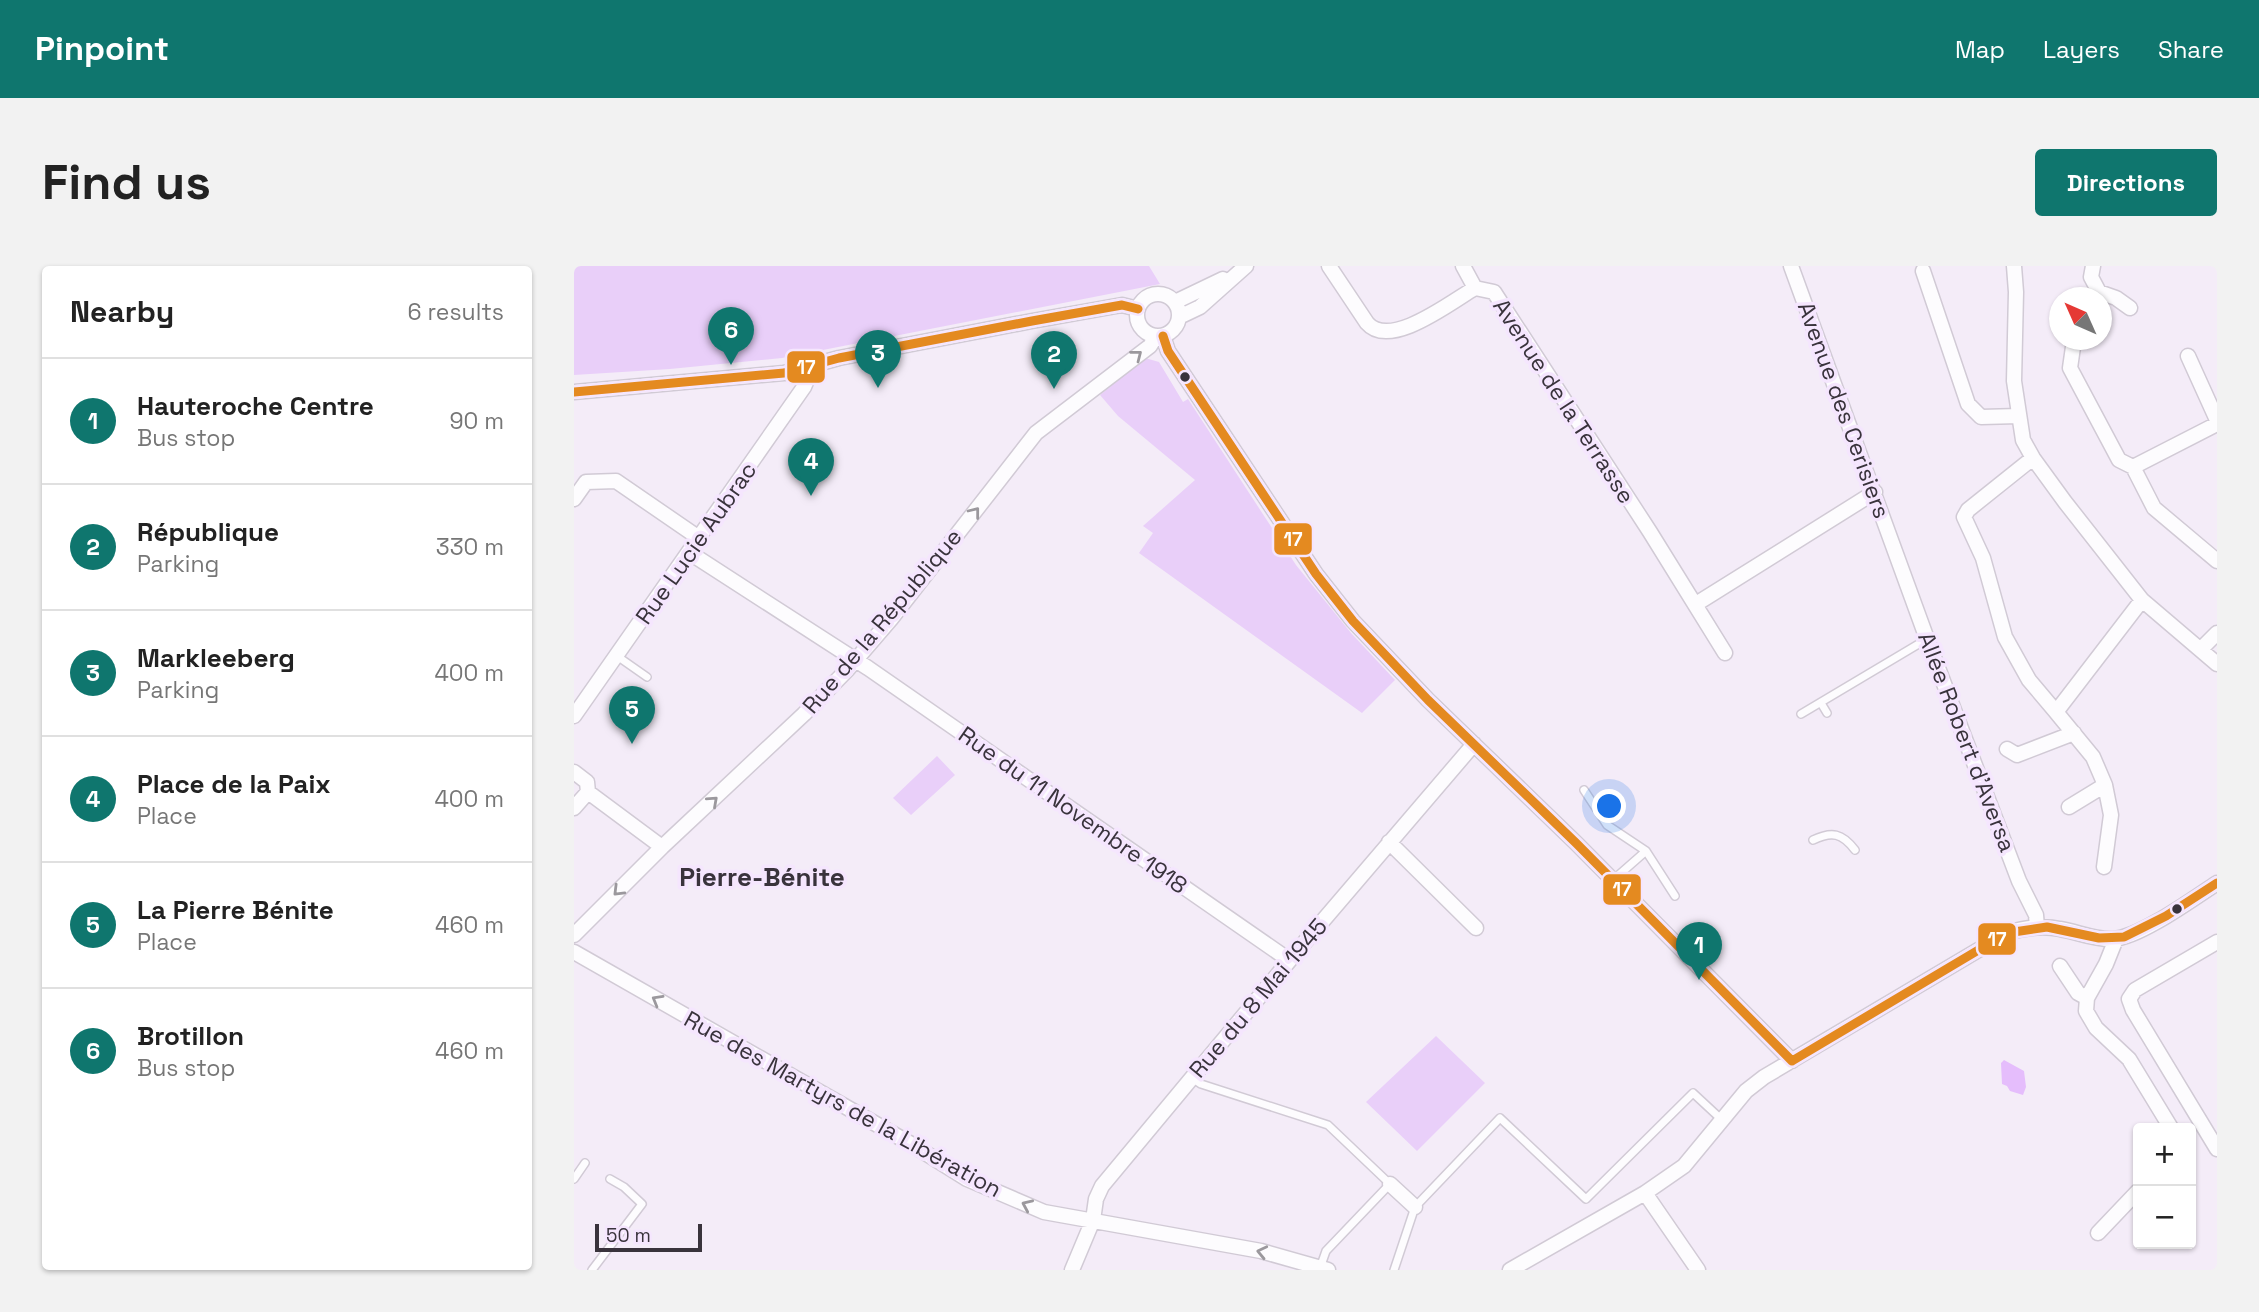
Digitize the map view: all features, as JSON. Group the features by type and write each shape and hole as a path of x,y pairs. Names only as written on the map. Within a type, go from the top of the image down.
{"street":[{"name":"Avenue de la Terrasse","path":"1329,266 1367,323 1372,329 1382,333 1398,331 1475,288 1489,289 1499,298 1696,604 1724,653"},
{"path":"1463,266 1475,288"},
{"name":"Avenue des Cerisiers","path":"1791,266 1898,555"},
{"path":"2014,266 2014,381 2023,440 2033,458 2143,600 2217,664"},
{"path":"2093,266 2091,277 2099,292 2116,298 2130,309"},
{"path":"1177,309 1200,307 1244,267"},
{"path":"1923,271 1968,404 1981,417 2019,416"},
{"path":"1153,294 1167,296 1177,309 1174,329 1159,336 1149,334 1139,323 1138,309 1146,297 1153,294"},
{"path":"574,392 784,373 869,352 1122,305 1138,309"},
{"path":"1159,336 1316,574 1353,621 1428,700 1613,880 1792,1061"},
{"name":"Rue de la République","path":"574,935 663,846 804,714 856,660 1037,433 1150,346 1159,336"},
{"path":"2073,350 2070,368 2119,460 2133,467 2154,508 2217,561"},
{"path":"2133,467 2217,422 2188,356"},
{"name":"Rue Lucie Aubrac","path":"574,716 804,387 809,366"},
{"path":"2033,458 1968,510 1964,517 1983,558 2005,637 2029,680 2093,757 2105,785 2111,815 2104,867"},
{"path":"574,499 586,482 616,481 699,538"},
{"path":"1696,604 1875,492"},
{"name":"Rue du 11 Novembre 1918","path":"690,553 856,660 1290,960"},
{"name":"Allée Robert d'Aversa","path":"1898,555 2019,881 2036,915 2037,927"},
{"path":"2056,712 2143,600"},
{"path":"2201,649 2217,633"},
{"path":"2007,749 2017,755 2074,733"},
{"name":"Rue du 8 Mai 1945","path":"1072,1270 1093,1220 1096,1199 1102,1186 1474,744"},
{"path":"574,772 587,782 588,792 574,808"},
{"path":"2069,807 2105,785"},
{"path":"588,792 663,846"},
{"path":"1389,842 1476,928"},
{"path":"1510,1270 1645,1193 1684,1166 1746,1091 1765,1077 2007,933 2037,927 2116,939 2132,934 2179,908 2217,883"},
{"path":"2116,939 2087,998 2087,1012 2096,1028 2129,1059 2168,1123"},
{"path":"2217,942 2135,990 2129,999 2133,1010 2217,1149"},
{"name":"Rue des Martyrs de la Libération","path":"574,952 967,1178 1044,1212 1261,1251 1324,1269"},
{"path":"2060,966 2078,993 2087,998"},
{"path":"1390,1184 1415,1207"},
{"path":"1645,1193 1698,1270"},
{"path":"2098,1233 2133,1196"}],"lane":[{"path":"1801,714 1927,639"},
{"path":"617,656 647,677"},
{"path":"1821,703 1827,713"},
{"path":"1584,790 1608,825 1646,851 1675,896"},
{"path":"1813,840 1827,834 1838,834 1855,850"},
{"path":"1613,880 1646,851"},
{"path":"1192,1078 1201,1084 1328,1125 1390,1184 1326,1251 1324,1269"},
{"path":"1394,1270 1415,1207 1500,1118 1586,1199 1693,1093 1721,1119"},
{"path":"574,1179 585,1163"},
{"path":"592,1270 642,1204 625,1187 610,1179"}],"shaded area":[{"path":"574,266 1149,266 1160,284 782,358 574,375"},
{"path":"1145,358 1159,362 1183,402 1188,399 1296,565 1351,633 1395,680 1362,713 1139,553 1153,533 1143,526 1195,480 1118,416 1100,395"},
{"path":"937,756 955,775 911,815 893,798"},
{"path":"1436,1036 1485,1083 1417,1151 1366,1102"},
{"path":"2004,1060 2024,1071 2026,1087 2023,1095 2010,1091 2002,1084 2001,1063"}],"transit line":[{"name":"17","path":"574,392 784,373 839,358 1032,321 1122,305 1138,309"},
{"name":"17","path":"1163,336 1168,351 1316,574 1353,621 1428,700 1576,843 1792,1061"},
{"name":"17","path":"1792,1061 2007,933 2047,927 2099,938 2124,937 2166,916 2217,883"}],"place":[{"name":"Brotillon","path":"731,365"},
{"name":"Markleeberg","path":"878,388"},
{"name":"République","path":"1054,389"},
{"name":"Place de la Paix","path":"811,496"},
{"name":"La Pierre Bénite","path":"632,744"},
{"name":"Hauteroche Centre","path":"1699,980"}],"district":[{"name":"Pierre-Bénite","path":"762,877"}]}
